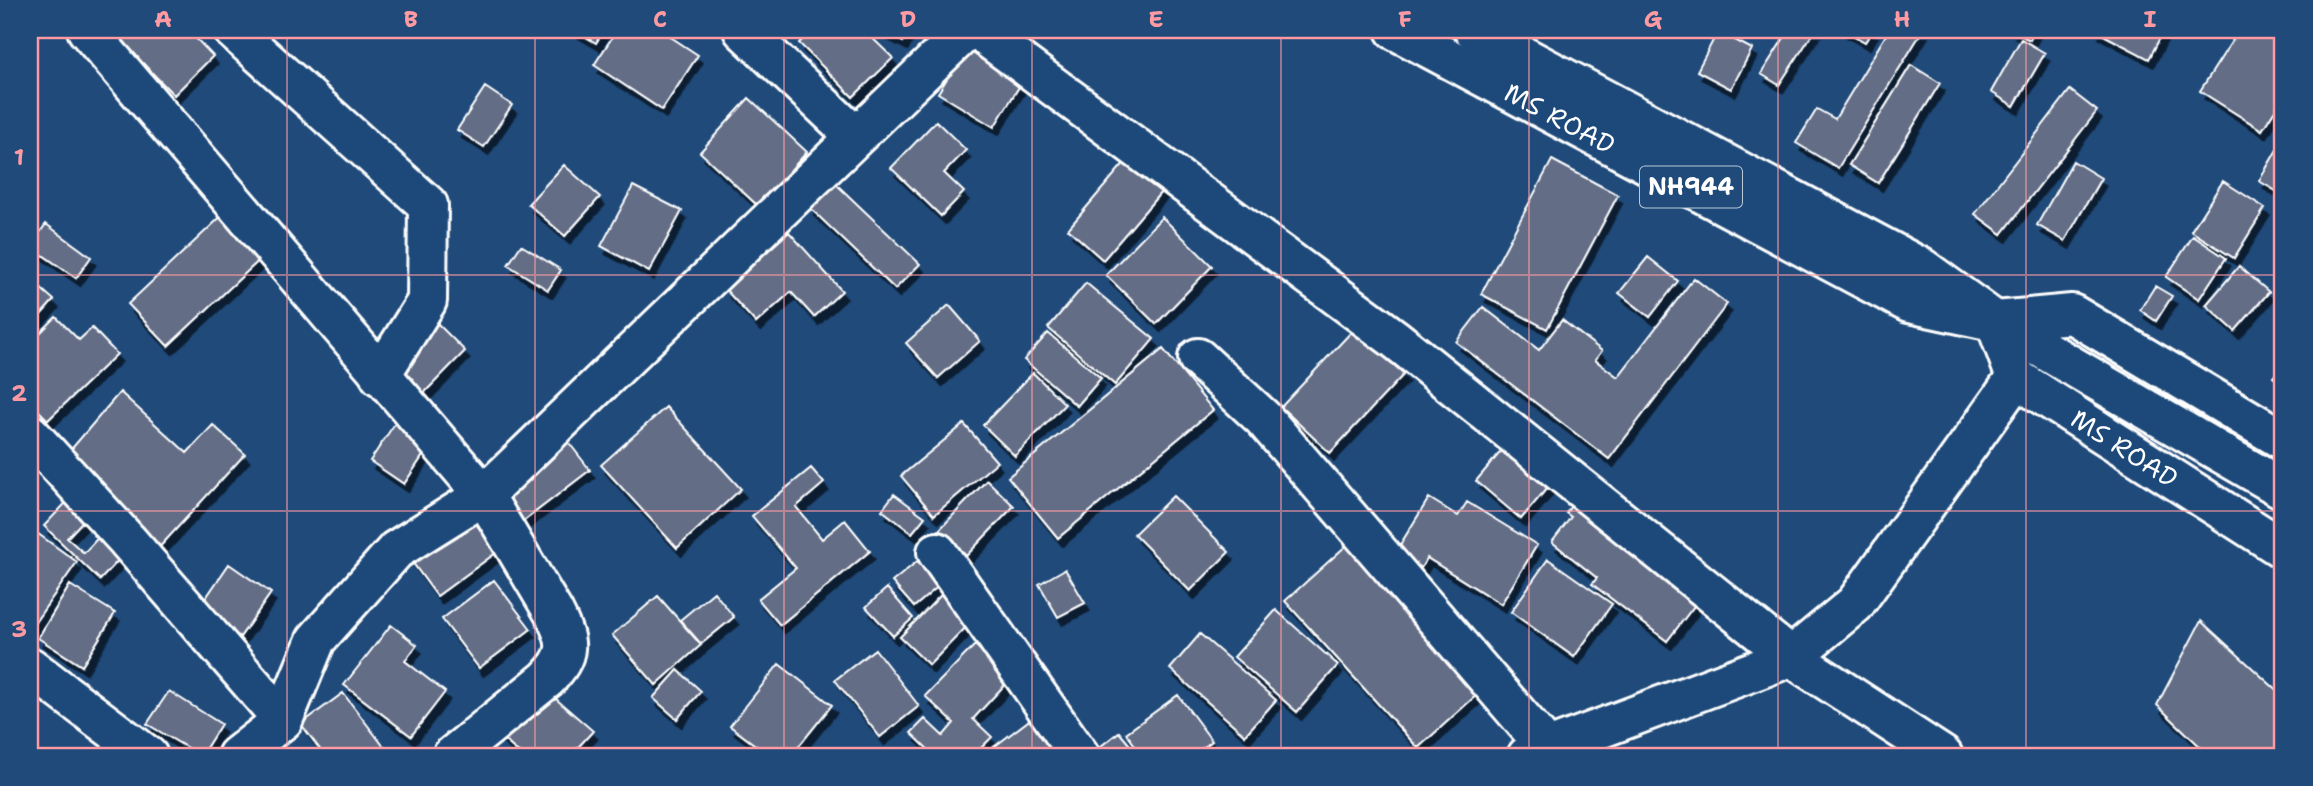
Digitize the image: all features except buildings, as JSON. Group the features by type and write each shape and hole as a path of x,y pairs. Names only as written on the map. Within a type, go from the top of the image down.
{"main road":[{"path":"87,30 484,495 564,632 567,649 559,666 547,679 452,756"},
{"path":"233,30 428,205 427,301 380,376"},
{"path":"743,30 854,135"},
{"path":"237,756 283,720 316,640 396,550 484,495 854,135 967,30"},
{"path":"977,30 1395,339 1791,657 1943,756"},
{"name":"MS ROAD","path":"1395,30 1909,303 1995,321 2072,314 2283,440"},
{"name":"MS ROAD","path":"1474,30 1922,268 1995,321"},
{"path":"1198,358 1263,418 1538,753 1791,657 1855,604 2016,378 1995,321"},
{"name":"NH944","path":"1995,321 2283,489"},
{"name":"MS ROAD","path":"2016,378 2283,549"},
{"path":"30,435 127,540 283,720"},
{"path":"937,552 1080,756"},
{"path":"30,667 148,756"}]}
